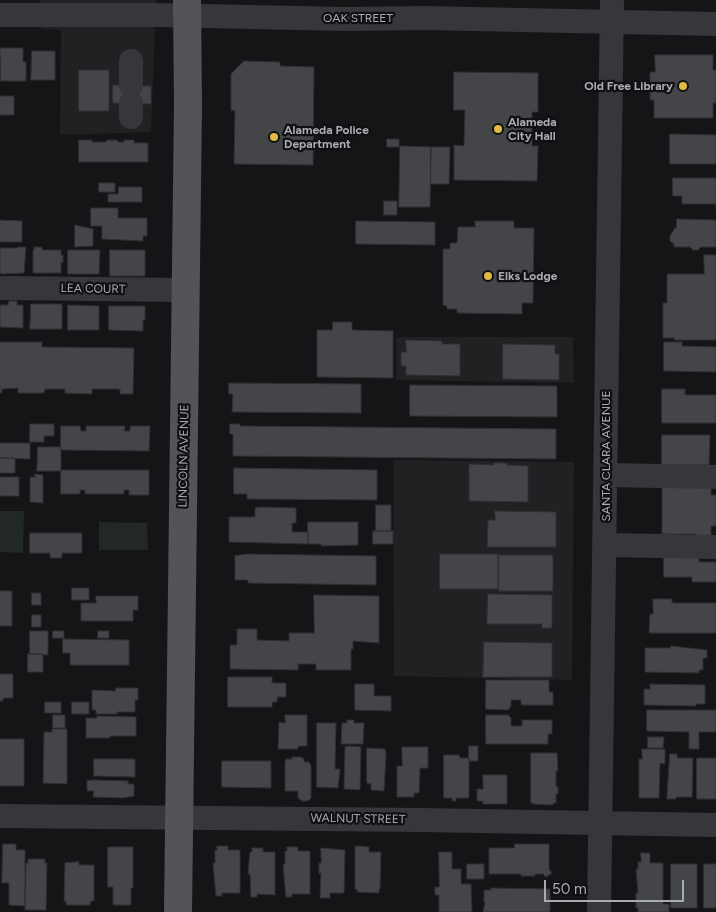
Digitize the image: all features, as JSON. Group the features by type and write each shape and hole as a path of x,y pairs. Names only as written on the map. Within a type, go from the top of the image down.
{"main road":[{"name":"LINCOLN AVENUE","path":"178,912 186,290 187,8"}],"street":[{"name":"OAK STREET","path":"0,14 187,8 345,9 425,18 612,11 716,24"},
{"name":"SANTA CLARA AVENUE","path":"599,912 612,11"},
{"path":"131,60 131,102"},
{"name":"LEA COURT","path":"0,288 186,290"},
{"path":"606,475 716,477"},
{"path":"605,544 716,547"},
{"name":"WALNUT STREET","path":"0,816 716,825"}],"shaded area":[{"path":"40,0 156,0 151,132 60,135 61,30 41,29"},
{"path":"396,337 573,337 574,383 396,380"},
{"path":"393,460 574,462 572,680 394,676"},
{"path":"0,511 24,511 23,553 0,552"},
{"path":"99,522 147,523 148,550 99,550"}],"building":[{"path":"0,48 23,48 23,62 26,62 26,81 1,81"},
{"path":"32,51 55,51 55,80 31,80"},
{"name":"Old Free Library","path":"655,55 713,55 713,70 716,70 716,103 713,103 713,118 654,118 654,100 650,100 650,72 655,72"},
{"name":"Alameda Police Department","path":"244,61 280,62 280,66 314,67 313,165 234,164 235,110 231,111 231,74"},
{"path":"79,70 109,70 109,111 79,111"},
{"name":"Alameda City Hall","path":"454,72 538,73 538,112 532,112 532,146 538,146 537,181 454,180 454,145 464,146 465,110 454,110"},
{"path":"113,85 151,86 151,104 113,103"},
{"path":"0,96 14,96 14,115 0,115"},
{"path":"670,134 716,135 716,164 670,164"},
{"path":"387,139 399,139 399,147 387,147"},
{"path":"79,140 106,142 107,140 117,140 118,142 124,142 124,140 134,140 134,143 148,143 148,162 79,162"},
{"path":"400,146 431,147 430,207 399,207"},
{"path":"431,147 450,147 449,184 431,184"},
{"path":"673,178 716,178 716,204 682,204 682,196 673,196"},
{"path":"99,183 115,183 115,192 99,192"},
{"path":"119,187 142,187 142,202 108,202 108,194 118,194"},
{"path":"384,201 397,201 397,215 384,215"},
{"path":"91,208 118,208 118,218 147,218 147,236 143,236 143,241 102,239 102,226 91,226"},
{"path":"677,219 716,220 716,247 701,247 698,250 693,250 690,247 674,247 674,244 670,241 670,236 676,228"},
{"path":"0,220 22,221 22,242 0,242"},
{"path":"356,221 435,222 435,245 356,244"},
{"name":"Elks Lodge","path":"475,221 514,221 514,228 534,228 533,303 522,303 522,314 457,313 457,309 447,309 447,306 443,305 443,249 450,249 450,243 457,243 458,227 475,227"},
{"path":"75,225 93,229 93,246 75,247"},
{"path":"26,247 24,273 0,273 0,248"},
{"path":"34,247 42,247 42,250 61,250 63,263 61,262 61,273 33,273"},
{"path":"68,250 100,250 99,274 68,274"},
{"path":"110,250 145,250 145,276 110,276"},
{"path":"704,255 716,255 716,340 674,340 675,338 663,338 663,303 667,303 667,274 704,274"},
{"path":"9,301 17,301 17,305 23,305 23,328 0,327 0,305 8,305"},
{"path":"31,304 62,304 62,329 30,329"},
{"path":"68,305 99,306 99,330 68,330"},
{"path":"109,306 145,306 143,331 109,330"},
{"path":"333,322 352,322 352,330 393,331 393,378 317,377 317,330 332,330"},
{"path":"406,340 442,341 442,344 460,344 460,376 406,375 406,366 401,366 401,352 406,352"},
{"path":"0,342 42,342 42,347 134,348 133,394 120,394 120,389 92,389 92,394 65,393 65,389 45,389 44,393 18,393 18,388 2,389 2,393 0,393"},
{"path":"664,342 682,342 682,346 716,347 716,372 664,371"},
{"path":"503,344 555,345 555,354 559,354 559,380 503,379"},
{"path":"229,383 361,384 361,413 232,412 233,394 229,394"},
{"path":"410,385 557,386 557,417 410,416"},
{"path":"662,389 685,389 685,395 716,395 716,423 662,423"},
{"path":"30,424 54,424 54,436 44,436 44,442 30,442"},
{"path":"230,424 240,424 240,426 556,429 556,459 233,456 233,434 230,434"},
{"path":"61,426 80,426 81,431 86,431 86,426 125,426 124,431 130,431 130,426 150,426 149,451 61,450"},
{"path":"662,435 710,435 709,465 662,465"},
{"path":"0,443 30,443 30,459 0,458"},
{"path":"38,447 61,447 61,471 37,471"},
{"path":"0,458 15,458 15,473 0,473"},
{"path":"494,463 528,466 528,502 469,501 469,464 494,465"},
{"path":"234,468 377,470 377,500 247,499 247,494 234,494"},
{"path":"61,470 149,470 149,495 129,495 129,490 124,490 124,494 85,494 85,490 80,490 80,494 61,494"},
{"path":"35,474 43,475 43,503 30,502 30,477 35,477"},
{"path":"0,477 19,477 19,496 0,496"},
{"path":"711,483 711,495 716,495 716,526 711,526 711,538 695,538 695,534 662,534 662,485"},
{"path":"376,505 391,505 391,531 376,531"},
{"path":"255,508 296,508 296,523 292,523 292,532 308,532 308,544 229,542 229,517 255,517"},
{"path":"495,511 556,512 556,547 487,547 488,520 495,520"},
{"path":"308,522 358,522 358,545 321,546 321,544 308,544"},
{"path":"373,531 393,531 393,544 373,544"},
{"path":"30,533 82,533 82,553 62,553 62,558 50,558 50,553 30,553"},
{"path":"248,554 376,556 376,585 248,583 248,580 235,580 235,556"},
{"path":"440,554 498,554 498,589 440,589"},
{"path":"499,555 553,555 553,591 499,591"},
{"path":"664,557 699,557 699,562 716,562 716,582 692,582 692,577 664,577"},
{"path":"72,588 89,588 89,600 72,600"},
{"path":"0,591 12,591 12,626 0,626"},
{"path":"32,593 41,593 41,605 32,605"},
{"path":"488,594 552,595 552,628 542,628 542,624 487,624"},
{"path":"314,595 379,596 379,643 353,641 351,670 316,670 316,664 298,664 298,670 230,669 230,645 237,645 237,629 257,629 257,640 289,641 289,633 314,633"},
{"path":"96,596 138,596 138,610 133,610 133,621 81,621 81,603 96,603"},
{"path":"653,599 672,599 672,603 716,603 716,633 649,633 650,614 653,614"},
{"path":"32,615 41,615 41,627 32,627"},
{"path":"30,631 48,631 48,655 30,654"},
{"path":"53,631 64,631 64,638 53,638"},
{"path":"98,631 109,631 109,638 98,638"},
{"path":"63,639 129,640 129,665 70,665 70,653 63,653"},
{"path":"484,642 552,643 552,677 483,677"},
{"path":"671,646 707,650 707,658 703,658 703,670 699,670 699,673 645,672 645,648 670,648"},
{"path":"28,654 43,654 43,672 28,672"},
{"path":"0,674 13,674 13,698 3,698 3,701 0,701"},
{"path":"228,677 272,677 272,683 286,683 286,697 277,697 277,702 272,702 272,707 228,707"},
{"path":"486,680 549,680 549,692 553,692 553,705 521,705 521,700 511,700 511,706 508,710 486,709"},
{"path":"355,684 374,684 374,696 391,696 391,711 355,710"},
{"path":"650,684 705,685 705,704 696,704 696,706 644,705 644,689 650,689"},
{"path":"116,688 138,688 135,712 96,714 96,710 92,710 92,690 115,691"},
{"path":"45,702 61,702 61,713 45,713"},
{"path":"72,702 89,702 89,714 72,714"},
{"path":"647,710 716,710 716,732 699,732 699,749 689,749 689,732 647,731"},
{"path":"53,715 65,715 65,728 53,728"},
{"path":"285,715 307,715 307,746 298,746 298,749 278,749 279,722 285,723"},
{"path":"486,715 508,715 511,718 511,726 522,726 522,720 552,720 552,734 548,734 548,744 486,744"},
{"path":"97,716 136,717 136,736 86,738 86,718 97,718"},
{"path":"347,720 354,720 354,723 364,723 363,744 341,744 342,723 347,723"},
{"path":"317,723 336,723 335,769 340,769 338,788 317,787"},
{"path":"52,729 67,729 67,784 43,783 44,732 52,732"},
{"path":"648,737 664,737 663,748 648,748"},
{"path":"0,739 24,739 24,786 0,786"},
{"path":"469,746 478,746 478,761 469,761"},
{"path":"345,747 361,747 360,790 344,789"},
{"path":"402,747 428,747 428,768 420,768 419,793 414,793 414,797 397,797 397,766 402,766"},
{"path":"367,748 385,749 384,791 371,790 371,784 367,783"},
{"path":"642,749 665,749 665,764 660,763 659,798 639,798 639,759 642,759"},
{"path":"531,753 557,753 558,771 556,771 556,787 558,787 558,794 556,794 556,803 553,803 553,805 531,803"},
{"path":"670,754 677,754 677,758 693,758 692,797 667,799"},
{"path":"444,755 459,755 460,758 469,758 469,798 456,798 456,801 452,801 452,798 444,798"},
{"path":"292,757 301,757 304,759 304,762 309,762 311,766 311,798 308,801 302,801 298,798 298,791 285,791 285,763 286,759 292,759"},
{"path":"697,758 716,758 716,799 697,799"},
{"path":"94,759 135,759 135,777 94,776"},
{"path":"222,761 271,761 271,788 222,787"},
{"path":"483,775 507,775 507,804 483,804 483,801 477,801 477,789 483,789"},
{"path":"87,781 128,781 128,784 134,784 134,796 122,798 93,797 94,791 87,791"},
{"path":"3,844 16,844 16,850 25,850 25,906 9,905 9,883 2,883"},
{"path":"515,844 549,844 549,869 552,873 546,877 543,874 521,876 521,874 489,874 489,848 514,848"},
{"path":"217,846 228,846 228,850 240,850 240,893 222,893 222,896 216,896 213,863 215,863 215,850 217,850"},
{"path":"356,846 369,847 369,852 381,852 379,893 357,892 357,889 355,889"},
{"path":"108,847 133,847 131,905 113,905 113,887 108,887"},
{"path":"287,847 298,847 298,851 310,851 310,894 292,894 292,897 286,897 283,865 285,864 285,851 287,851"},
{"path":"252,848 263,848 263,852 275,852 275,895 257,894 257,897 251,897 250,874 248,874"},
{"path":"321,848 345,850 344,893 330,893 330,898 320,898 321,873 319,874 319,863 321,863"},
{"path":"439,852 452,852 452,869 461,869 461,884 471,884 472,912 439,912 439,895 435,895 435,887 439,887"},
{"path":"641,853 650,853 650,863 663,863 663,904 669,904 669,912 638,912 638,908 636,908 636,893 638,893 636,869 638,869 638,862 641,862"},
{"path":"28,859 45,859 45,863 47,863 46,910 25,910 26,863 28,863"},
{"path":"79,862 79,865 94,865 94,901 91,901 90,905 66,905 66,901 64,901 65,863"},
{"path":"467,864 484,864 484,879 467,879"},
{"path":"671,864 697,864 697,908 671,908"},
{"path":"704,864 716,864 716,908 704,908"},
{"path":"491,888 550,889 550,912 483,912 485,903 484,890 491,890"}],"place":[{"name":"Old Free Library","path":"683,86"},
{"name":"Alameda City Hall","path":"498,129"},
{"name":"Alameda Police Department","path":"274,137"},
{"name":"Elks Lodge","path":"488,276"}]}
